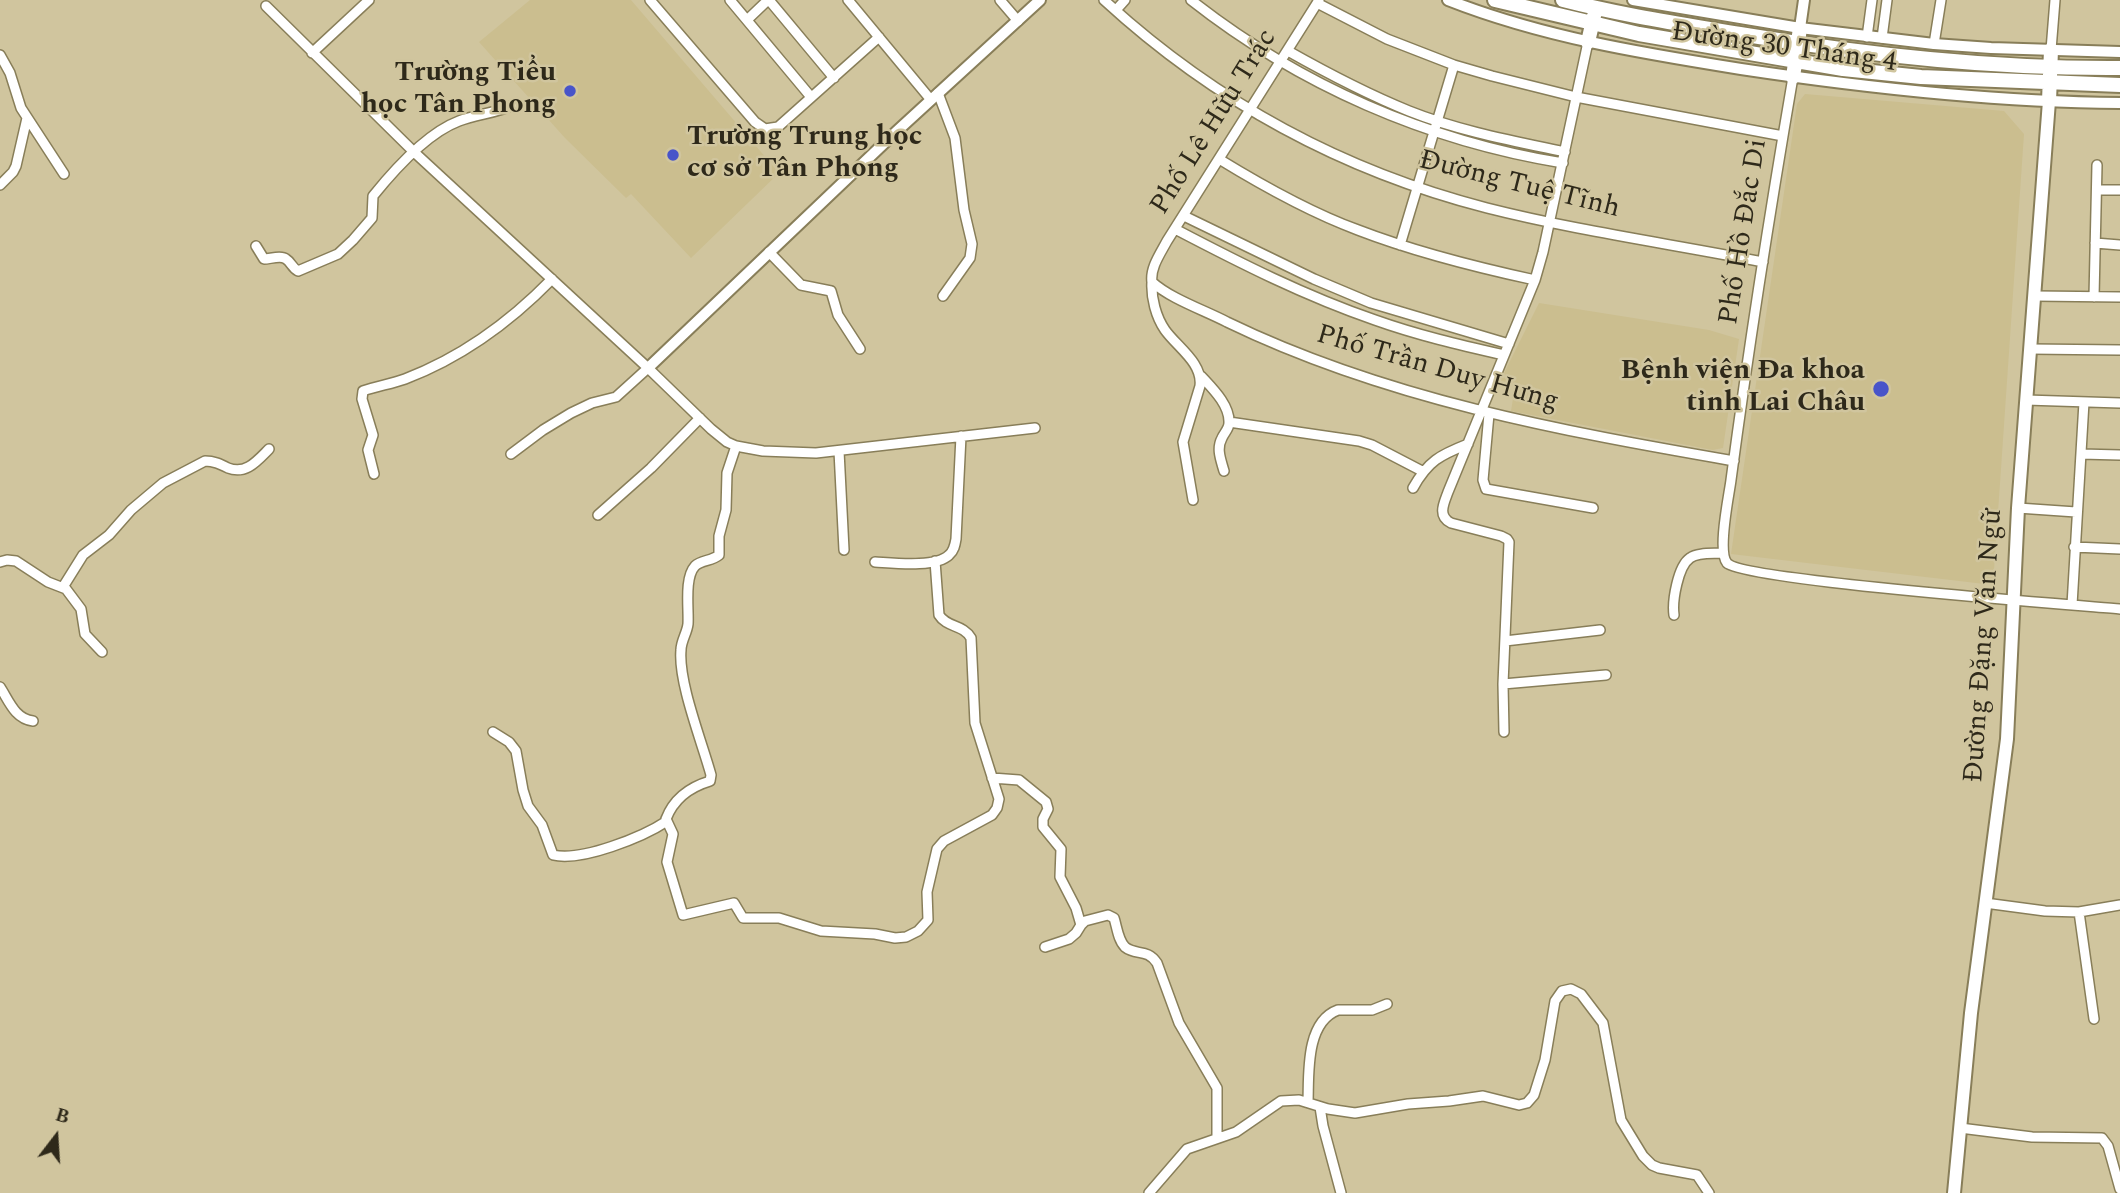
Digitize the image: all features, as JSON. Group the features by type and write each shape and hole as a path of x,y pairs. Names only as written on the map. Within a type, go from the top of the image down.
{"highway":[{"name":"Đường 30 Tháng 4","path":"1495,0 1592,24 1884,74 2120,85"},
{"name":"Đường 30 Tháng 4","path":"1563,0 1597,4 1660,21 1798,44 1923,60 2120,68"},
{"path":"1588,42 1597,4"},
{"path":"1793,77 1800,28"},
{"path":"2049,101 2051,50"}],"main road":[{"name":"Đường Đặng Văn Ngữ","path":"1954,1193 1971,1013 2007,739 2018,508 2049,101"}],"street":[{"path":"312,53 369,0"},
{"path":"650,0 739,105 765,129 778,127 879,37"},
{"path":"730,0 811,97"},
{"path":"747,20 769,0 834,78"},
{"path":"848,0 934,96 955,138 964,210 972,244 971,258 943,296"},
{"path":"1000,0 1018,21"},
{"path":"511,454 571,413 592,403 616,397 934,96 1040,0"},
{"name":"Đường Tuệ Tĩnh","path":"1104,0 1181,64 1249,109 1347,160 1417,187 1486,208 1763,262"},
{"path":"1115,10 1125,0"},
{"path":"1191,0 1280,62 1351,98 1433,131 1502,151 1563,163"},
{"name":"Đường 30 Tháng 4","path":"1448,0 1499,18 1588,42 1684,61 1929,93 2120,103"},
{"name":"Đường 30 Tháng 4","path":"1633,0 1867,37 1934,44 2120,52"},
{"path":"1800,28 1804,0"},
{"path":"1867,37 1872,0"},
{"path":"1882,38 1887,0"},
{"path":"1934,44 1941,0"},
{"path":"2051,50 2054,0"},
{"path":"1318,1 1387,39 1454,65 1536,89 1783,136"},
{"name":"Phố Lê Hữu Trác","path":"1152,277 1158,257 1318,1"},
{"path":"266,6 414,152 719,436 736,446 775,453 839,451 1035,428"},
{"path":"1504,732 1503,684 1509,542 1504,537 1451,523 1443,517 1443,509 1468,444 1485,413 1504,355 1535,280 1588,42"},
{"path":"1288,51 1370,93 1437,121 1565,152"},
{"path":"0,55 10,73 27,118 64,174"},
{"path":"1400,245 1454,65"},
{"name":"Phố Hồ Đắc Di","path":"1724,557 1734,461 1793,77"},
{"path":"256,246 264,259 283,257 298,271 338,254 368,225 373,214 373,195 414,152 451,125 496,113 516,104"},
{"path":"0,185 16,166 27,118"},
{"path":"1219,159 1292,201 1357,230 1488,270 1535,280"},
{"path":"2094,297 2097,165"},
{"path":"2097,190 2120,190"},
{"path":"1184,216 1340,291 1412,317 1509,344"},
{"path":"1175,229 1235,260 1335,305 1405,330 1504,355"},
{"path":"2095,243 2120,245"},
{"path":"769,252 801,285 831,291 838,315 860,349"},
{"path":"1152,277 1153,302 1162,325 1225,407 1229,422 1219,450 1224,471"},
{"name":"Phố Trần Duy Hưng","path":"1152,277 1178,298 1299,355 1362,377 1485,413 1628,443 1734,461"},
{"path":"374,474 368,450 373,435 362,399 363,391 405,378 467,346 519,310 552,279"},
{"path":"1335,305 1340,291"},
{"path":"2035,296 2120,297"},
{"path":"2030,349 2120,350"},
{"path":"1193,500 1183,442 1201,376"},
{"path":"2026,400 2120,403"},
{"path":"2072,604 2084,402"},
{"path":"1485,413 1483,480 1486,489 1593,508"},
{"path":"598,514 652,468 700,418"},
{"path":"1229,422 1359,441 1422,471"},
{"path":"875,562 935,561 948,557 956,539 961,436"},
{"path":"1413,488 1422,471 1436,458 1468,444"},
{"path":"736,446 727,473 726,510 719,536 719,555 698,564 693,570 688,596 688,624 681,649 685,685 711,778 685,792 669,813 667,821 673,834 667,866 683,915 734,903 743,918 785,919 821,931 900,938 918,931 927,923 927,892 937,849 944,841 987,818 997,808 999,794 975,723 971,638 966,631 943,621 939,615 935,561"},
{"path":"63,587 83,555 163,482 205,461 242,470 269,449"},
{"path":"839,451 844,550"},
{"path":"2081,454 2120,455"},
{"path":"2018,508 2076,512"},
{"path":"2074,547 2120,549"},
{"path":"1674,615 1674,596 1684,567 1695,555 1724,557 1730,566 1748,571 1841,583 2120,608"},
{"path":"0,562 16,561 48,582 70,592 81,608 85,634 102,652"},
{"path":"1505,640 1600,630"},
{"path":"1503,684 1605,675"},
{"path":"0,687 18,715 24,720 33,721"},
{"path":"493,732 509,742 516,751 528,806 541,825 553,855 596,852 667,821"},
{"path":"992,778 1019,780 1046,802 1048,806 1043,827 1061,849 1060,877 1076,908 1080,925"},
{"path":"1985,903 2045,911 2079,912 2120,905"},
{"path":"2079,912 2094,1019"},
{"path":"1045,947 1069,939 1080,925 1092,919 1112,916 1125,947 1147,953 1155,960 1180,1023 1217,1088 1217,1138"},
{"path":"1149,1193 1183,1152 1192,1146 1236,1132 1281,1101 1308,1102 1338,1111 1366,1112 1408,1104 1483,1096 1519,1105 1527,1104 1534,1095 1545,1060 1556,997 1562,991 1575,989 1603,1023 1621,1120 1643,1156 1652,1165 1697,1175 1709,1193"},
{"path":"1308,1102 1310,1051 1314,1037 1324,1020 1338,1010 1372,1010 1387,1004"},
{"path":"1320,1107 1341,1193"},
{"path":"1960,1128 2032,1137 2102,1138 2108,1146 2120,1189"}],"shaded area":[{"path":"530,0 631,0 779,173 691,258 631,194 626,198 565,138 479,42"},
{"name":"Bệnh viện Đa khoa tỉnh Lai Châu","path":"1805,94 2004,111 2024,134 1993,585 1731,554 1797,104"},
{"path":"1539,303 1709,330 1739,339 1723,448 1713,450 1511,411 1515,386 1499,383"}],"place":[{"name":"Trường Tiểu học Tân Phong","path":"570,91"},
{"name":"Trường Trung học cơ sở Tân Phong","path":"673,155"},
{"name":"Bệnh viện Đa khoa tỉnh Lai Châu","path":"1881,389"}]}
